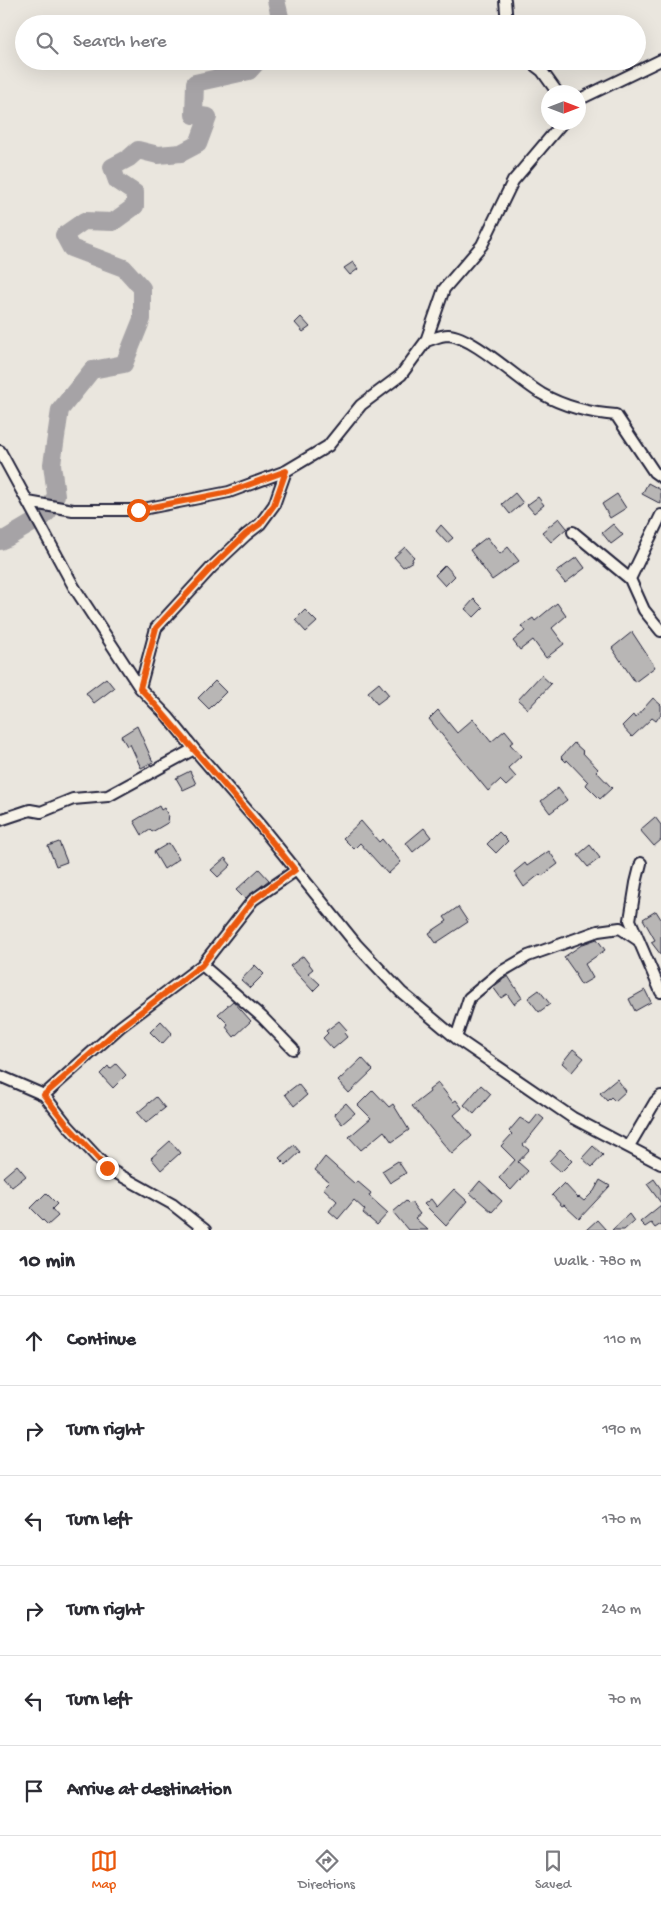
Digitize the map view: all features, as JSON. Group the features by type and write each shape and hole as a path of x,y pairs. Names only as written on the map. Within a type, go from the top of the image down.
{"street":[{"path":"505,0 506,15"},
{"path":"646,67 661,60"},
{"path":"541,70 552,85"},
{"path":"586,96 640,70"},
{"path":"28,502 73,510 138,510 229,492 286,471 328,446 361,405 401,375 426,340 444,289 482,244 513,181 557,130"},
{"path":"426,340 447,335 463,338 542,394 568,406 597,414 616,415 654,472 661,477"},
{"path":"2,458 74,588 140,688 168,717 260,824 356,944 400,992 456,1038 573,1118 661,1164"},
{"path":"140,688 156,628 211,568 246,534 260,524 274,505 286,471"},
{"path":"630,579 661,515"},
{"path":"573,532 630,579 644,610 661,631"},
{"path":"0,820 30,810 41,812 73,799 108,796 194,749"},
{"path":"641,863 630,920 661,992"},
{"path":"44,1095 120,1028 202,965 253,900 295,870"},
{"path":"456,1038 469,998 499,973 528,956 598,930 620,928 638,940"},
{"path":"202,965 262,1017 293,1049"},
{"path":"0,1076 44,1095 68,1126 107,1168 172,1204 205,1230"},
{"path":"629,1146 655,1102 661,1096"}],"building":[{"path":"353,262 358,269 350,275 344,268"},
{"path":"301,317 310,327 303,332 295,323"},
{"path":"648,483 661,490 661,504 642,494"},
{"path":"515,493 523,503 510,514 502,504"},
{"path":"617,494 626,508 610,518 602,504"},
{"path":"538,497 544,505 534,513 527,505"},
{"path":"559,518 567,528 551,542 542,532"},
{"path":"613,524 623,535 611,544 602,533"},
{"path":"441,525 453,538 447,543 436,531"},
{"path":"487,537 500,554 508,547 519,561 492,580 470,550"},
{"path":"405,547 414,557 413,561 403,567 394,557"},
{"path":"577,557 585,568 565,583 556,572"},
{"path":"445,565 455,576 445,586 435,575"},
{"path":"474,599 483,608 474,617 465,609"},
{"path":"557,603 566,616 552,628 564,644 546,658 533,640 520,650 513,641 525,631 521,626 533,618 535,621"},
{"path":"305,610 317,622 306,632 295,620"},
{"path":"632,632 655,667 635,682 612,648"},
{"path":"541,675 551,684 528,709 518,700"},
{"path":"106,678 114,688 94,703 86,693"},
{"path":"215,681 226,692 209,709 198,698"},
{"path":"379,683 389,695 377,704 368,692"},
{"path":"653,698 661,705 661,714 656,721 652,718 632,737 622,726 633,715 635,718"},
{"path":"438,710 457,733 473,719 491,742 505,730 514,741 510,744 521,756 508,768 516,777 506,786 500,780 488,791 429,719"},
{"path":"137,726 153,762 141,768 130,744 127,746 121,736"},
{"path":"574,743 583,751 598,769 596,771 612,788 600,799 586,785 588,782 567,760 566,762 561,757"},
{"path":"190,771 196,784 183,790 176,778"},
{"path":"558,788 567,800 550,813 541,801"},
{"path":"159,806 161,810 164,808 169,817 167,819 169,822 152,832 150,830 142,835 134,821"},
{"path":"655,817 661,825 661,840 654,846 640,830"},
{"path":"361,821 379,842 382,839 401,862 388,874 360,843 354,849 343,838"},
{"path":"424,828 431,837 413,852 406,843"},
{"path":"499,832 508,841 496,853 487,844"},
{"path":"59,842 67,862 56,866 48,846"},
{"path":"169,843 179,859 164,869 154,852"},
{"path":"590,845 600,858 588,867 578,855"},
{"path":"549,851 558,864 542,876 540,874 524,887 514,872 525,863 527,866"},
{"path":"225,858 231,865 218,877 211,870"},
{"path":"259,869 269,880 245,899 236,890"},
{"path":"458,907 468,922 436,943 429,933 447,921 444,917"},
{"path":"656,911 661,919 661,955 651,942 655,940 643,919"},
{"path":"597,939 605,950 585,964 593,978 581,985 564,957 583,944"},
{"path":"303,956 313,969 308,973 320,984 313,991 290,966"},
{"path":"255,965 264,974 250,988 241,980"},
{"path":"508,976 522,998 514,1004 507,994 501,998 493,987"},
{"path":"539,990 550,1004 539,1012 528,998"},
{"path":"645,990 651,1002 635,1011 629,999"},
{"path":"233,1001 251,1021 234,1037 226,1027 228,1024 218,1014"},
{"path":"161,1021 172,1033 162,1044 150,1032"},
{"path":"339,1021 347,1030 344,1033 347,1037 333,1049 323,1038 328,1033 326,1031"},
{"path":"573,1049 584,1058 572,1072 562,1063"},
{"path":"362,1058 373,1070 349,1093 338,1081"},
{"path":"116,1064 126,1075 113,1088 100,1074 108,1066 110,1069"},
{"path":"617,1079 626,1091 615,1101 611,1097 607,1101 600,1093"},
{"path":"438,1083 453,1102 456,1100 462,1108 454,1115 472,1136 452,1154 412,1106"},
{"path":"298,1084 307,1095 294,1106 285,1094"},
{"path":"481,1085 491,1094 474,1114 464,1105"},
{"path":"373,1090 389,1107 393,1104 409,1130 392,1142 384,1131 361,1150 349,1137 371,1118 358,1105"},
{"path":"156,1097 165,1108 146,1123 137,1113"},
{"path":"346,1103 355,1113 342,1124 334,1114"},
{"path":"538,1114 544,1119 523,1145 529,1150 518,1162 528,1171 511,1190 499,1178 515,1160 501,1146 512,1134 509,1131 520,1118 530,1124"},
{"path":"170,1141 180,1153 161,1170 151,1158"},
{"path":"294,1145 300,1152 286,1165 279,1158"},
{"path":"593,1146 603,1155 592,1167 582,1158"},
{"path":"560,1149 572,1161 561,1172 549,1161"},
{"path":"325,1157 355,1184 357,1181 371,1193 369,1196 388,1213 377,1225 363,1213 365,1210 354,1200 338,1219 329,1211 337,1201 323,1188 329,1182 315,1170"},
{"path":"398,1161 406,1173 390,1183 382,1171"},
{"path":"17,1165 26,1176 12,1187 3,1177"},
{"path":"654,1179 661,1189 661,1203 647,1184"},
{"path":"600,1180 610,1186 579,1219 564,1205 562,1206 552,1195 564,1183 578,1198 584,1201 594,1191"},
{"path":"480,1181 502,1201 492,1212 470,1193"},
{"path":"454,1189 467,1201 446,1226 424,1204 431,1199 437,1207"},
{"path":"46,1193 57,1204 52,1209 58,1216 48,1225 31,1208"},
{"path":"406,1201 409,1204 411,1202 420,1214 415,1218 428,1230 408,1230 393,1212"},
{"path":"661,1205 661,1224 655,1228 651,1223 645,1227 640,1222"},
{"path":"629,1214 634,1221 624,1230 612,1230"},
{"path":"597,1220 606,1230 586,1230"}],"waterway":[{"path":"276,0 280,15"},
{"path":"42,518 48,512 56,495 52,464 60,410 92,370 124,364 142,319 142,288 124,268 71,248 64,235 84,221 113,222 135,206 135,193 117,181 112,167 129,158 138,150 158,155 181,153 198,144 208,117 194,115 195,83 250,70"},
{"path":"0,541 34,522"}],"route":[{"path":"107,1168 68,1126 44,1095 120,1028 202,965 253,900 295,870 260,824 168,717 140,688 156,628 211,568 246,534 260,524 274,505 286,471 229,492 138,510"}]}
